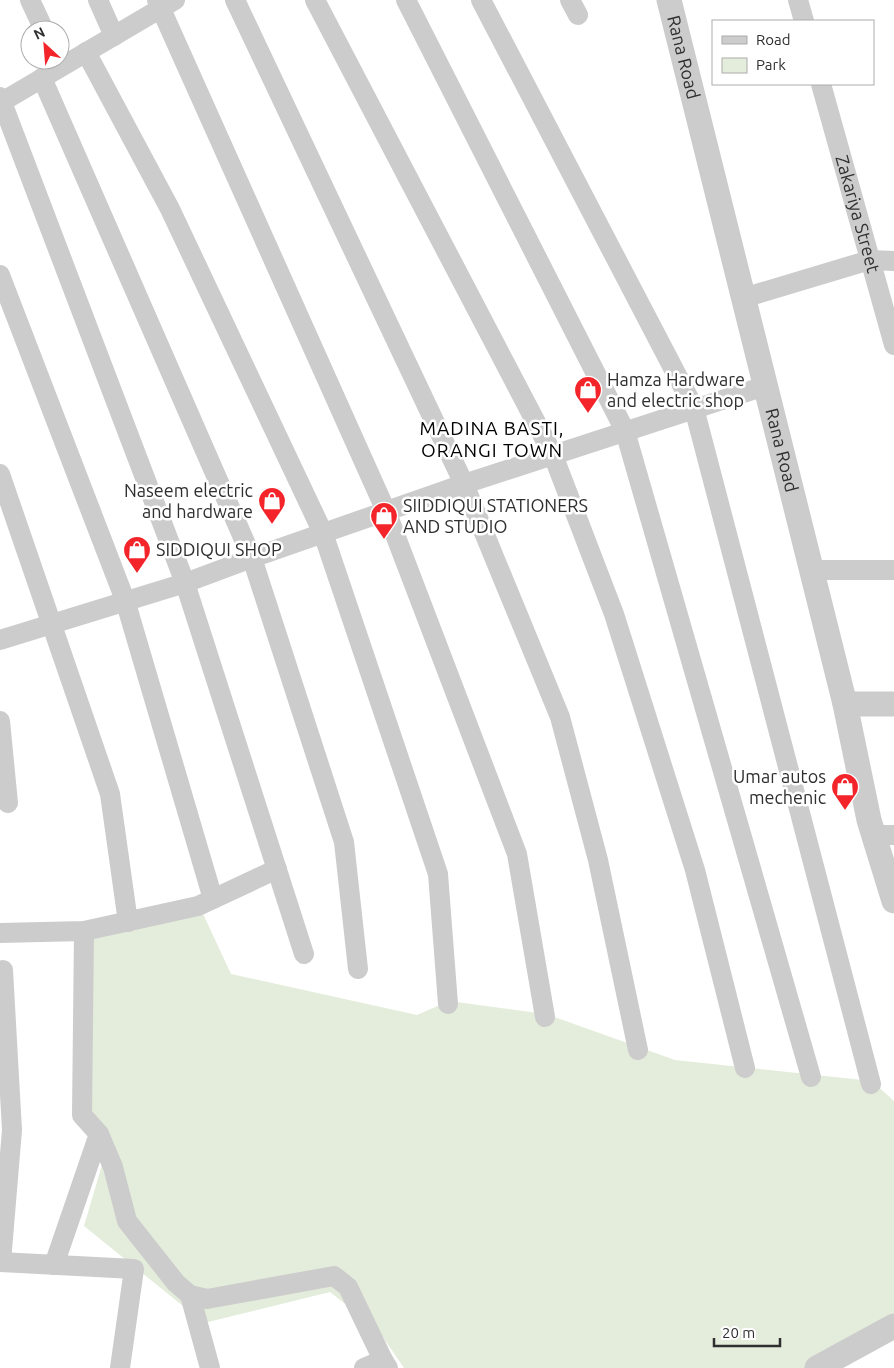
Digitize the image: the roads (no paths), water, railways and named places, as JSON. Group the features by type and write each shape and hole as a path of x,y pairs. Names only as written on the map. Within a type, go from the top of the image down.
{"street":[{"path":"30,0 39,20"},
{"path":"98,0 114,36"},
{"path":"235,0 464,484 560,717 598,860 638,1050"},
{"path":"315,0 553,455 614,614 686,842 745,1068"},
{"path":"406,0 625,431 811,1077"},
{"path":"481,0 694,408 872,1084"},
{"name":"Rana Road","path":"668,0 846,704 869,820 884,835 894,901"},
{"path":"798,0 804,20"},
{"path":"70,59 114,36 164,3 386,511 517,854 545,1017"},
{"path":"86,52 170,209 323,533 438,874 448,1004"},
{"path":"52,70 42,78 1,101 185,583 304,954"},
{"path":"42,78 252,558 344,842 358,970"},
{"name":"Zakariya Street","path":"821,85 894,345"},
{"path":"743,298 870,260 894,261"},
{"path":"0,275 125,600 213,899"},
{"path":"0,640 185,583 464,484 765,386"},
{"path":"0,474 110,794 128,922"},
{"path":"811,570 894,570"},
{"path":"846,704 894,704"},
{"path":"0,722 8,803"},
{"path":"0,933 84,931 198,906 276,869"},
{"path":"84,931 82,1115 99,1134 114,1167 127,1221 176,1284 190,1295 207,1298 334,1276 348,1288 386,1364 364,1368"},
{"path":"2,970 12,1130 1,1262 134,1269 120,1368"},
{"path":"54,1265 99,1134"},
{"path":"190,1295 210,1368"},
{"path":"817,1368 894,1326"}],"place":[{"name":"Hamza Hardware and electric shop","path":"588,414"},
{"name":"Naseem electric and hardware","path":"272,525"},
{"name":"SIIDDIQUI STATIONERS AND STUDIO","path":"384,540"},
{"name":"SIDDIQUI SHOP","path":"137,574"},
{"name":"Umar autos mechenic","path":"845,811"}],"district":[{"name":"MADINA BASTI, ORANGI TOWN","path":"492,439"}]}
